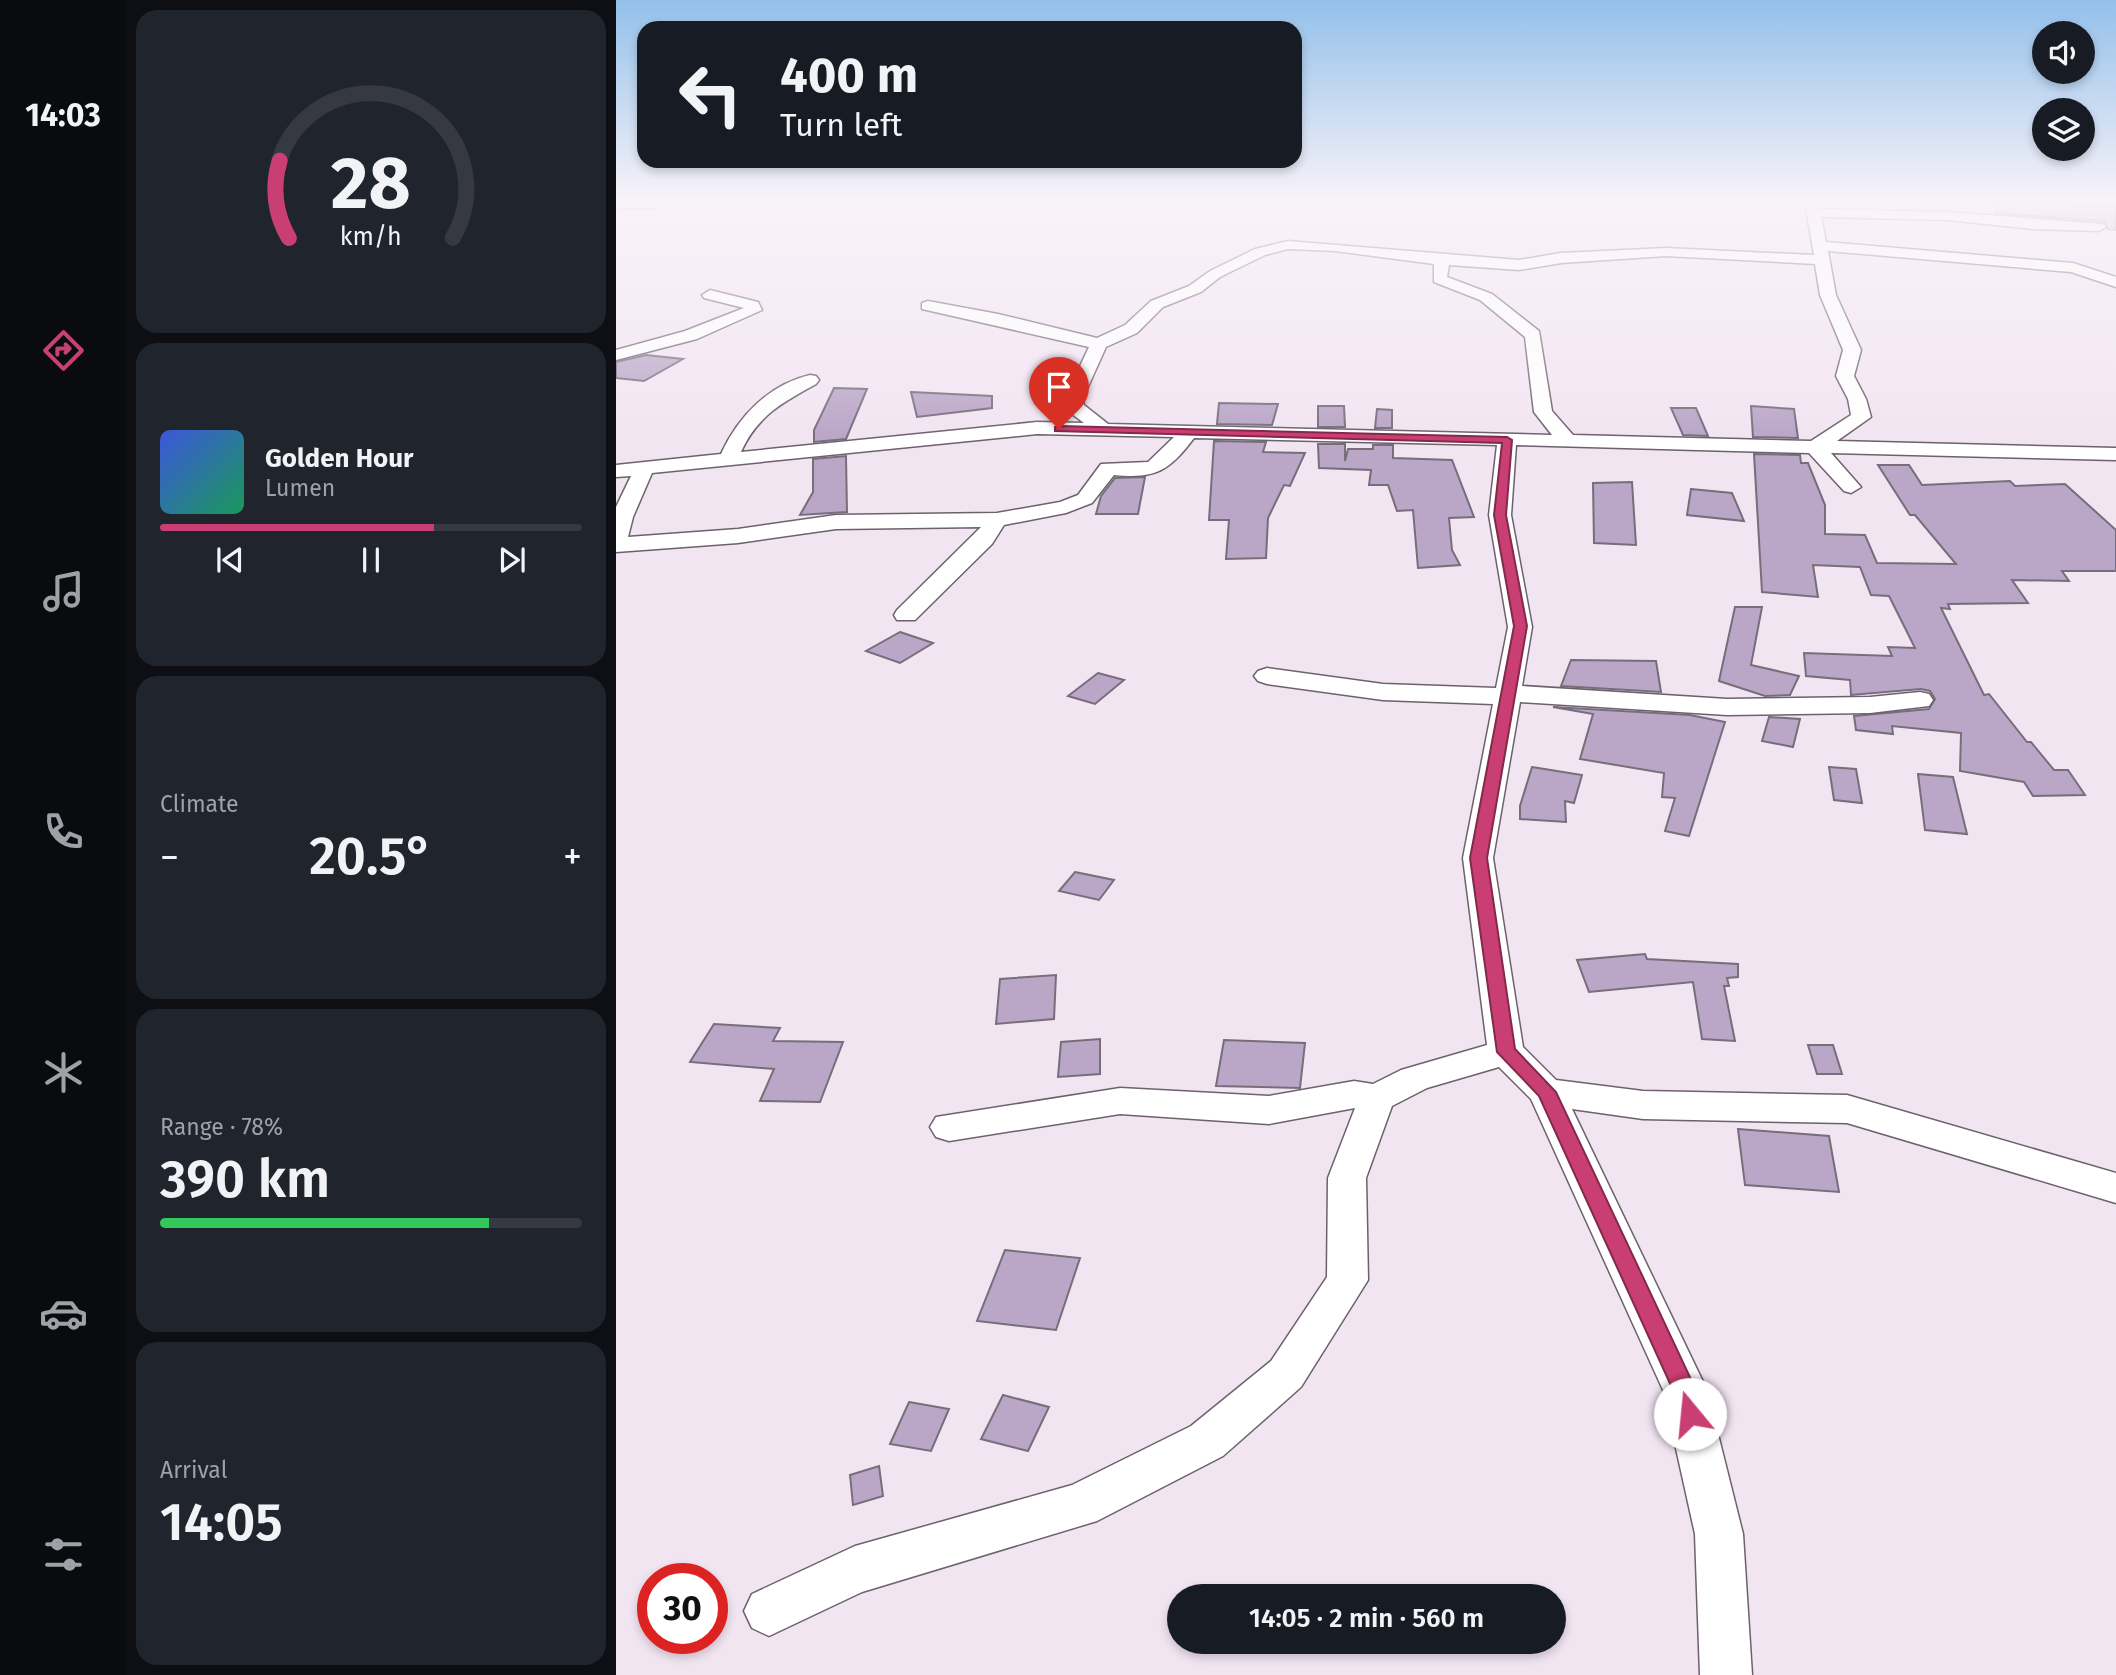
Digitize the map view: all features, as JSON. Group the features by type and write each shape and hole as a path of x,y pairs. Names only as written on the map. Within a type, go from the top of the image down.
{"street":[{"path":"1104,430 1075,407 1074,398 1099,344 1131,328 1157,304 1205,281"},
{"path":"1445,281 1486,297 1534,335 1543,412 1568,441"},
{"path":"1815,447 1861,417 1857,399 1845,376 1852,350 1828,295 1826,281"},
{"path":"616,355 691,335 754,310 752,305 710,295"},
{"path":"928,306 998,319 1099,344"},
{"path":"728,460 739,434 756,409 810,380"},
{"path":"616,471 1037,428 2116,454"},
{"path":"644,469 622,517 616,543 738,536 836,522 997,520 1066,508 1085,499 1108,468 1138,471 1164,464 1188,432"},
{"path":"1507,440 1500,515 1520,626 1479,858 1506,1052 1546,1092 1685,1390 1719,1534 1726,1675"},
{"path":"1815,447 1852,487"},
{"path":"906,615 984,539 997,520"},
{"path":"1266,676 1383,691 1474,697 1507,693 1727,707 1751,704 1870,705 1920,700"},
{"path":"949,1127 1120,1101 1269,1110 1354,1094 1377,1098 1414,1079 1506,1052"},
{"path":"1546,1092 1643,1105 1847,1109 2116,1188"},
{"path":"769,1611 856,1570 1080,1505 1208,1441 1286,1374 1347,1280 1348,1178 1377,1098"}],"building":[{"path":"646,355 683,359 644,381 616,378 616,362"},
{"path":"834,388 867,389 846,439 814,442 814,430"},
{"path":"911,392 992,396 992,408 917,417"},
{"path":"1219,403 1278,404 1272,425 1217,424"},
{"path":"1318,406 1344,406 1345,427 1318,427"},
{"path":"1751,406 1794,409 1798,438 1753,437"},
{"path":"1671,408 1696,408 1708,436 1683,435"},
{"path":"1377,409 1392,410 1392,428 1375,428"},
{"path":"1214,441 1266,442 1263,452 1305,453 1290,486 1284,485 1268,518 1266,558 1226,559 1229,520 1209,520"},
{"path":"1318,444 1345,444 1345,461 1348,449 1373,449 1373,445 1393,445 1393,458 1452,460 1474,517 1449,518 1452,550 1460,565 1418,568 1413,510 1397,511 1388,485 1369,485 1371,470 1319,468"},
{"path":"1754,454 1800,455 1801,463 1808,463 1825,505 1825,534 1865,535 1877,563 1956,564 1915,515 1910,515 1878,465 1909,465 1922,485 2010,481 2015,486 2065,484 2116,530 2116,571 2062,571 2069,581 2012,580 2028,603 1948,604 1950,609 1941,608 1984,695 1989,694 2027,742 2031,742 2054,770 2068,770 2085,795 2033,796 2024,782 1960,771 1961,733 1892,726 1893,734 1856,730 1854,716 1929,709 1935,699 1930,691 1921,689 1851,695 1850,680 1806,676 1804,653 1892,656 1888,647 1915,648 1889,596 1871,595 1860,567 1813,565 1818,597 1762,592"},
{"path":"846,456 847,512 800,515 813,492 813,459"},
{"path":"1145,477 1138,514 1096,514 1101,496 1115,478"},
{"path":"1632,482 1636,545 1594,543 1593,483"},
{"path":"1691,489 1732,493 1744,521 1687,515"},
{"path":"1735,607 1762,607 1751,665 1799,676 1790,695 1765,696 1719,681"},
{"path":"900,632 933,643 900,663 866,651"},
{"path":"1571,660 1656,661 1661,692 1561,686"},
{"path":"1098,673 1124,680 1095,704 1068,696"},
{"path":"1553,707 1690,715 1725,722 1689,836 1665,831 1675,798 1662,797 1664,773 1580,759 1593,714"},
{"path":"1769,717 1800,719 1793,747 1762,741"},
{"path":"1532,767 1582,775 1574,803 1565,801 1566,822 1520,819 1520,806"},
{"path":"1829,767 1856,769 1862,803 1834,800"},
{"path":"1918,774 1953,777 1967,834 1925,830"},
{"path":"1075,872 1114,880 1099,900 1059,891"},
{"path":"1645,954 1647,959 1738,964 1738,977 1727,978 1729,986 1724,986 1735,1041 1702,1039 1693,982 1589,992 1577,960"},
{"path":"1056,975 1054,1019 996,1024 1000,979"},
{"path":"714,1024 780,1028 773,1041 843,1042 820,1102 760,1101 774,1069 690,1062"},
{"path":"1100,1039 1100,1074 1058,1077 1061,1042"},
{"path":"1224,1040 1305,1043 1300,1088 1216,1086"},
{"path":"1808,1045 1833,1045 1842,1074 1817,1074"},
{"path":"1738,1129 1829,1136 1839,1192 1745,1185"},
{"path":"1005,1250 1080,1258 1056,1330 977,1321"},
{"path":"1003,1395 1049,1407 1028,1451 981,1439"},
{"path":"909,1402 949,1409 931,1451 890,1444"},
{"path":"879,1466 883,1496 853,1505 850,1475"}],"route":[{"path":"1059,429 1507,440 1500,515 1520,626 1479,858 1506,1052 1546,1092 1685,1390 1690,1414"}]}
